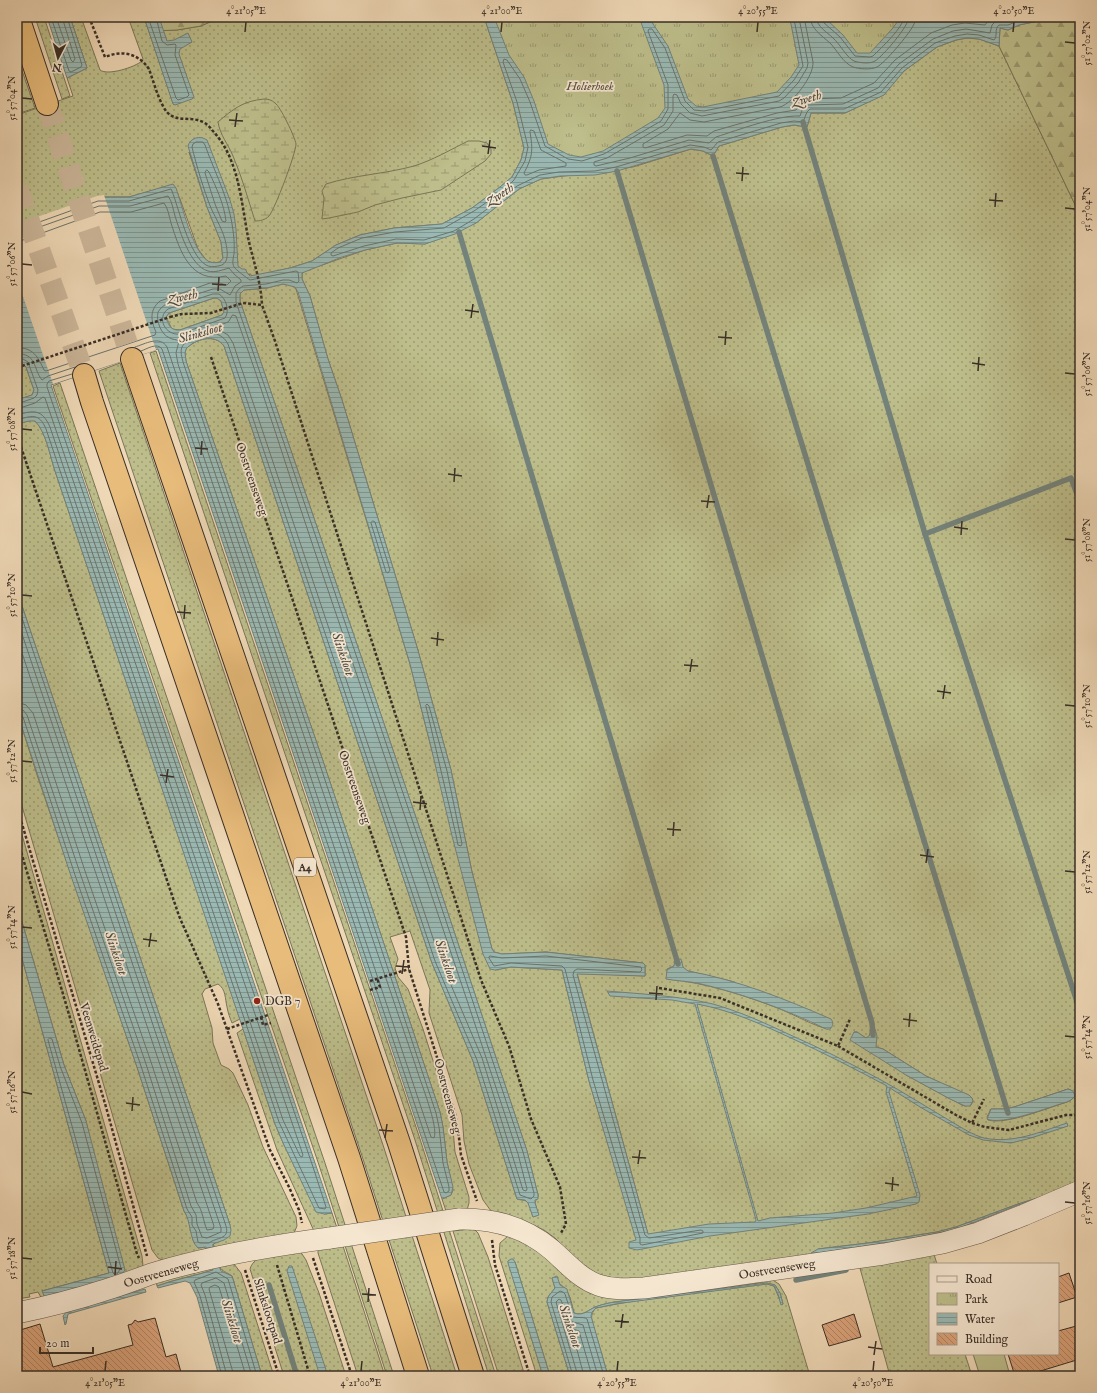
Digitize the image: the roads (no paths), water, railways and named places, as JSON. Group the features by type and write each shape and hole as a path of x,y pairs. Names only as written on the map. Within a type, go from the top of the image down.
{"highway":[{"path":"18,17 48,104"},
{"name":"A4","path":"132,359 399,1143 474,1376"},
{"path":"84,375 349,1158 418,1376"}],"street":[{"name":"Oostveenseweg","path":"17,1313 102,1292 152,1274 239,1252 272,1246 460,1220 483,1220 510,1225 528,1233 552,1250 578,1274 588,1280 611,1288 644,1288 884,1254 943,1243 978,1233 1080,1191"}],"water":[{"path":"47,17 70,17 87,68 67,78"},
{"path":"144,17 159,17 167,41 174,40 188,33 192,42 180,49 179,54 194,97 192,99 175,105 173,104"},
{"path":"484,17 494,17 509,55 524,77 534,101 548,144 569,155 581,157 603,151 658,118 665,108 664,85 639,17 650,17 668,46 688,99 696,106 703,107 777,92 791,77 799,65 791,24 788,17 825,17 843,35 857,53 870,53 901,17 1058,17 1019,25 1008,30 1000,28 999,46 979,39 967,38 956,40 937,47 904,71 884,95 845,113 811,113 807,127 794,125 782,127 719,146 713,156 703,151 691,149 617,171 595,175 560,176 541,179 519,189 476,223 455,234 425,244 397,243 365,250 342,257 302,273 302,279 310,296 417,647 451,770 472,872 492,949 494,952 502,954 546,952 643,963 645,965 645,976 577,974 648,1234 709,1224 755,1222 756,1220 695,1004 672,1000 610,996 607,991 687,999 713,1004 741,1013 846,1061 964,1129 984,1138 1016,1138 1067,1123 1068,1126 1011,1143 983,1140 969,1135 890,1088 889,1092 920,1195 919,1202 916,1204 868,1214 710,1236 637,1250 629,1248 629,1242 636,1240 589,1081 562,970 511,967 495,970 490,969 483,954 452,836 410,664 298,292 295,287 283,284 267,288 244,290 240,294 240,301 425,844 527,1151 538,1195 538,1199 535,1200 535,1203 539,1215 533,1217 528,1203 525,1200 517,1199 473,1061 432,963 224,346 216,340 210,339 194,342 186,349 186,361 322,758 440,1112 447,1162 453,1187 451,1195 442,1199 158,349 51,385 332,1213 324,1214 316,1212 275,1124 45,438 35,421 17,424 17,400 32,395 34,390 26,367 22,363 17,363 17,226 98,197 129,197 173,184 176,188 189,228 198,248 208,261 214,263 220,262 223,258 221,242 207,207 188,146 193,139 204,138 207,140 234,214 238,266 245,269 250,276 290,268 312,261 336,245 360,235 394,228 442,224 472,208 512,177 521,160 524,148 513,103","holes":["214,298 221,301 224,312 222,315 180,330 174,330 169,325 166,317 169,313","697,1004 745,1018 827,1055 887,1086 886,1092 917,1196 866,1208 833,1213 770,1218 758,1221"]},
{"name":"Slinksloot","path":"17,591 230,1225 230,1236 213,1244 213,1248 207,1250 206,1247 198,1248 193,1240 188,1219 184,1211 137,1067 71,876 17,712"},
{"path":"17,905 64,1065 86,1121 125,1270 120,1277 45,1298 42,1291 109,1273 17,940"},
{"path":"675,959 681,959 683,967 688,971 725,979 779,997 831,1019 833,1022 832,1026 830,1029 826,1029 779,1008 730,992 697,983 666,979 667,970 674,966"},
{"path":"875,1029 877,1036 876,1047 883,1049 926,1076 969,1095 973,1101 970,1106 965,1106 950,1099 906,1075 850,1040 854,1032 857,1032 866,1038 870,1035 870,1030"},
{"path":"1068,1089 1073,1091 1075,1096 1067,1102 1014,1118 1003,1120 987,1119 991,1109 1005,1109 1014,1107"},
{"path":"1080,1180 1044,1197 1018,1205 957,1229 904,1240 811,1253 818,1249 937,1232 956,1227 1018,1204 1044,1196"},
{"path":"511,1259 515,1262 550,1376 543,1376 508,1263"},
{"name":"Slinksloot","path":"219,1266 221,1271 232,1276 262,1376 219,1376 197,1297 190,1283 185,1281 158,1288 157,1286 213,1270 213,1268"},
{"path":"289,1266 292,1266 328,1376 320,1376 287,1271"},
{"name":"Slinksloot","path":"557,1276 560,1285 567,1289 574,1313 578,1314 584,1313 600,1305 615,1302 767,1283 775,1285 780,1293 783,1304 781,1305 774,1286 767,1284 615,1304 596,1308 592,1312 591,1316 608,1376 570,1376 547,1302 548,1297 555,1288 552,1278"},
{"path":"145,1289 146,1292 68,1314 65,1325 63,1316 67,1311"}],"waterway":[{"path":"803,122 925,534 1080,1011"},
{"path":"713,156 1008,1113"},
{"path":"617,171 872,1023 873,1035"},
{"path":"459,232 678,964"},
{"path":"925,534 1071,478 1080,502"},
{"path":"796,1280 846,1270"},
{"path":"269,1285 297,1376"}],"tunnel":[{"path":"47,104 132,359"},
{"path":"17,188 84,375"}],"place":[{"name":"DGB 7","path":"257,1001"}],"park label":[{"name":"Holierhoek","path":"590,86"}],"water label":[{"name":"Zweth","path":"806,98"},
{"name":"Zweth","path":"499,194"},
{"name":"Zweth","path":"182,296"}]}
